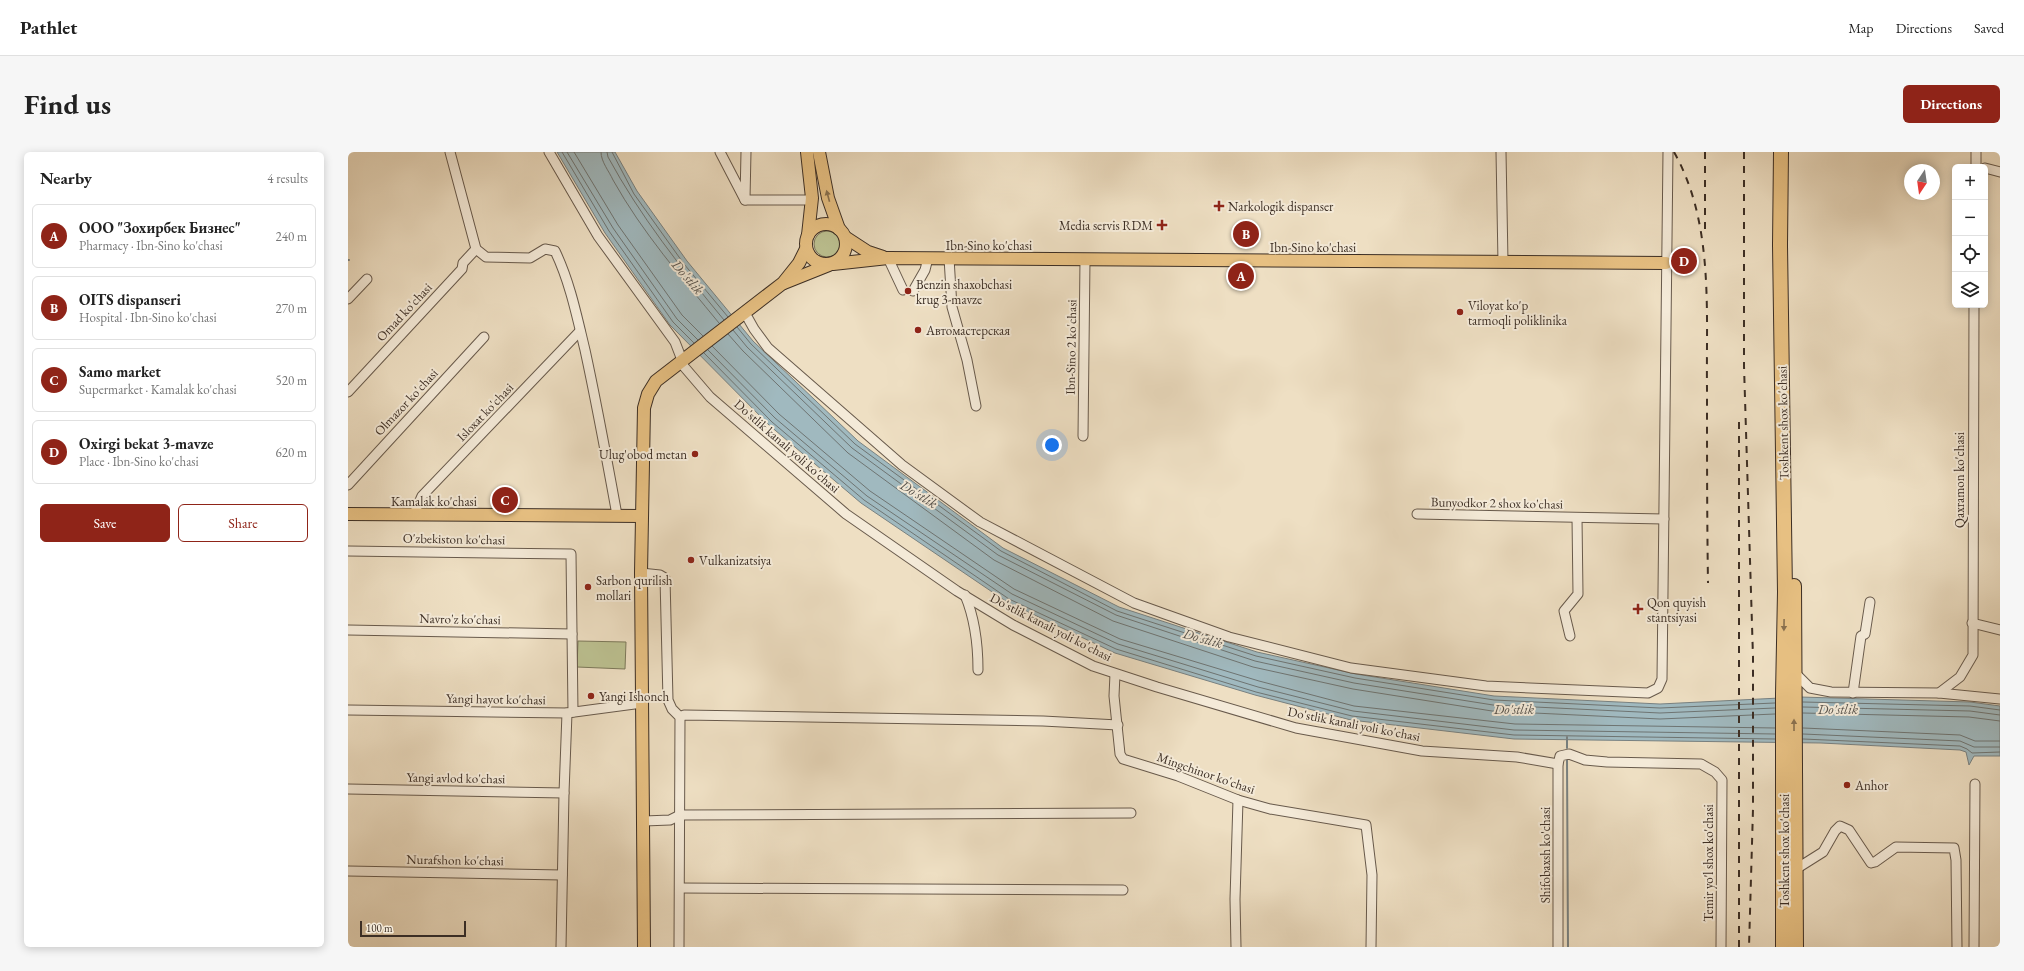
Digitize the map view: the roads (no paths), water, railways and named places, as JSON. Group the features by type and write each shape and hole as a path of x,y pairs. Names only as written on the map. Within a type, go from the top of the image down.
{"highway":[{"name":"Toshkent shox ko'chasi","path":"1785,154 1795,673 1789,694"},
{"name":"Toshkent shox ko'chasi","path":"1785,154 1785,592 1789,694"},
{"path":"1788,755 1789,694"},
{"name":"Toshkent shox ko'chasi","path":"1788,755 1796,869 1796,947"},
{"name":"Toshkent shox ko'chasi","path":"1783,947 1788,755"}],"main road":[{"path":"644,947 641,516 644,408 648,394 656,381 783,283 799,263 806,249 812,198 807,152"},
{"path":"783,283 831,264 843,256 846,244 828,198 819,152"},
{"path":"808,235 819,226 826,224 842,233 868,252 888,258"},
{"path":"806,249 815,261 822,264 888,258"},
{"name":"Ibn-Sino ko'chasi","path":"888,258 1666,263"},
{"name":"Kamalak ko'chasi","path":"348,514 641,516"}],"street":[{"path":"450,152 476,249 486,257 515,258 530,258 545,249 555,251 568,285 580,331 617,515"},
{"name":"Do'stlik kanali yoli ko'chasi","path":"549,152 598,236 675,342 683,359 710,397 846,514 965,595 1033,635 1093,666 1115,674 1296,728 1422,751 1517,757 1558,764"},
{"path":"720,152 745,200"},
{"path":"745,200 746,152"},
{"path":"1502,152 1503,262"},
{"path":"744,314 768,348 902,465 980,522 1134,603 1229,637 1351,668 1486,686 1648,693 1658,688 1662,679 1668,152"},
{"path":"1976,152 1979,164"},
{"path":"1988,169 2000,172"},
{"path":"745,200 806,200 812,198"},
{"name":"Omad ko'chasi","path":"348,392 462,269 463,263 476,249"},
{"path":"888,258 903,290"},
{"path":"913,291 925,270 928,258"},
{"path":"949,258 952,307 968,360 976,406"},
{"name":"Ibn-Sino 2 ko'chasi","path":"1083,436 1085,260"},
{"path":"348,299 367,279"},
{"name":"Qaxramon ko'chasi","path":"1939,693 1960,677 1973,655 1974,308"},
{"name":"Isloxat ko'chasi","path":"414,514 422,496 580,331"},
{"name":"Olmazor ko'chasi","path":"348,485 484,337"},
{"name":"Bunyodkor 2 shox ko'chasi","path":"1417,514 1664,519"},
{"name":"Bunyodkor 2 shox ko'chasi","path":"1570,636 1564,612 1578,594 1577,518"},
{"name":"O'zbekiston ko'chasi","path":"348,551 571,554 572,634"},
{"path":"641,573 660,575 665,578 668,700 672,709 680,717 679,947"},
{"path":"965,595 971,609 978,649 978,670"},
{"path":"1853,693 1861,636 1865,634 1870,602"},
{"path":"1972,623 2000,630"},
{"name":"Navro'z ko'chasi","path":"348,630 572,634"},
{"path":"561,947 564,793 570,713 572,634"},
{"path":"1795,673 1810,688 1831,692 1939,693 2000,699"},
{"name":"Mingchinor ko'chasi","path":"1115,674 1114,696 1120,754 1124,759 1178,776 1238,800 1270,809 1366,824 1372,875 1371,947"},
{"name":"Yangi hayot ko'chasi","path":"348,710 570,713 642,703"},
{"path":"680,717 684,715 1043,721 1118,725"},
{"name":"Temir yo'l shox ko'chasi","path":"1558,764 1560,756 1569,754 1585,760 1607,762 1701,764 1716,772 1722,780 1721,947"},
{"name":"Shifobaxsh ko'chasi","path":"1558,764 1558,947"},
{"path":"1974,947 1975,784"},
{"name":"Yangi avlod ko'chasi","path":"348,789 564,793"},
{"path":"1236,947 1235,899 1238,800"},
{"path":"644,821 670,820 680,815 1131,813"},
{"path":"1796,869 1823,852 1835,831 1840,826 1849,830 1871,863 1875,862 1896,847 1954,848 1956,860 1957,947"},
{"name":"Nurafshon ko'chasi","path":"348,871 562,875"},
{"path":"680,888 1123,890"}],"water":[{"name":"Do'stlik","path":"557,152 615,152 637,191 687,261 753,341 858,441 1003,548 1119,607 1257,652 1356,674 1494,696 1660,704 1800,697 1970,702 2000,706 2000,756 1974,756 1969,765 1966,752 1960,750 1821,743 1514,739 1351,720 1255,695 1115,653 1007,602 861,503 769,425 670,325 605,233"}],"waterway":[{"path":"1567,737 1567,748"},
{"path":"1567,760 1568,947"}],"railway":[{"path":"1674,152 1687,179 1696,208 1702,237 1705,268 1707,298 1708,583"},
{"path":"1705,152 1705,233"},
{"path":"1744,152 1744,366 1753,657 1753,809 1749,947"},
{"path":"1739,420 1739,947"}],"place":[{"name":"Narkologik dispanser","path":"1219,206"},
{"name":"Media servis RDM","path":"1162,225"},
{"name":"OITS dispanseri","path":"1246,234"},
{"name":"Oxirgi bekat 3-mavze","path":"1684,261"},
{"name":"ООО \"Зохирбек Бизнес\"","path":"1241,276"},
{"name":"Benzin shaxobchasi krug 3-mavze","path":"908,291"},
{"name":"Viloyat ko'p tarmoqli poliklinika","path":"1460,312"},
{"name":"Автомастерская","path":"918,330"},
{"name":"Ulug'obod metan","path":"695,454"},
{"name":"Samo market","path":"505,500"},
{"name":"Vulkanizatsiya","path":"691,560"},
{"name":"Sarbon qurilish mollari","path":"588,587"},
{"name":"Qon quyish stantsiyasi","path":"1638,609"},
{"name":"Yangi Ishonch","path":"591,696"},
{"name":"Anhor","path":"1847,785"}]}
